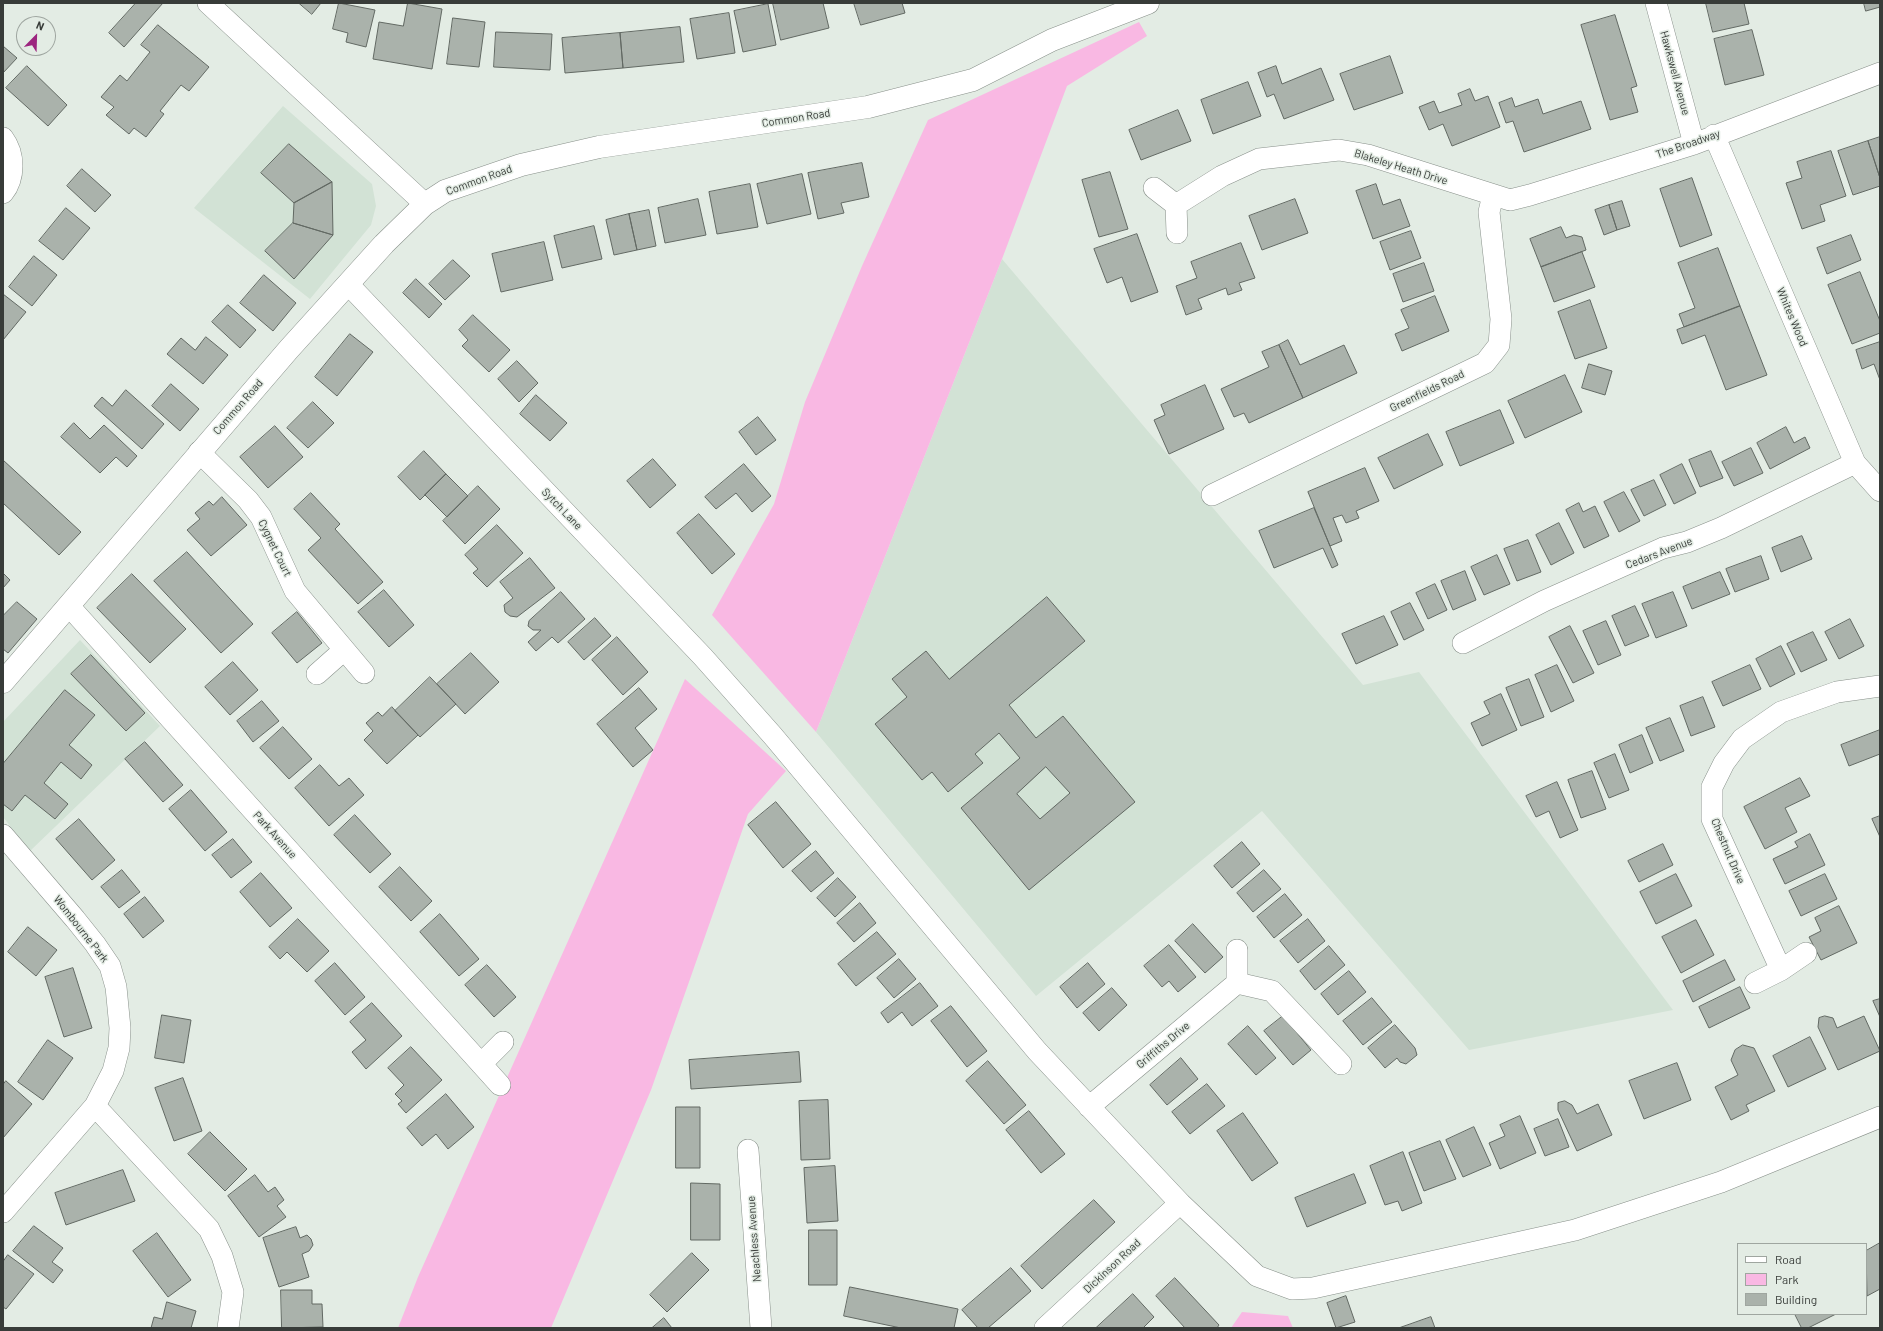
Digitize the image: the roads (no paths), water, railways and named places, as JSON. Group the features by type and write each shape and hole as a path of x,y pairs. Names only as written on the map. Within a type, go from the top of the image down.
{"street":[{"path":"208,3 425,204"},
{"name":"Common Road","path":"3,682 199,452 384,244 425,204 445,191 521,165 600,147 868,107 973,80 1052,40 1148,3"},
{"name":"Hawkswell Avenue","path":"1656,3 1694,144"},
{"name":"The Broadway","path":"1493,195 1510,200 1530,195 1694,144 1714,135 1880,73"},
{"name":"Whites Wood","path":"1714,135 1854,463 1880,491"},
{"path":"3,138 8,144 13,174 3,193"},
{"name":"Blakeley Heath Drive","path":"1176,204 1222,176 1259,160 1339,150 1368,155 1493,195"},
{"path":"1154,188 1176,204 1176,233"},
{"name":"Greenfields Road","path":"1212,495 1485,363 1499,345 1500,319 1489,212 1493,195"},
{"name":"Sytch Lane","path":"348,284 703,657 773,736 1037,1051 1180,1203 1257,1276 1292,1290 1313,1288 1575,1230 1721,1182 1880,1117"},
{"name":"Cygnet Court","path":"199,452 248,500 261,517 295,591 364,673"},
{"name":"Cedars Avenue","path":"1463,643 1544,601 1663,548 1687,542 1721,528 1854,463"},
{"name":"Park Avenue","path":"69,606 500,1085"},
{"path":"317,674 344,650"},
{"name":"Chestnut Drive","path":"1781,970 1712,819 1712,787 1724,763 1742,739 1781,712 1837,692 1880,686"},
{"name":"Wombourne Park","path":"3,835 79,924 110,966 116,987 119,1048 113,1070 95,1106 3,1212"},
{"path":"1237,950 1237,983 1272,991 1341,1064"},
{"path":"1755,983 1781,970 1806,953"},
{"name":"Griffiths Drive","path":"1089,1107 1237,983"},
{"path":"481,1064 502,1042"},
{"path":"95,1106 209,1229 222,1256 233,1292 228,1328"},
{"name":"Neachless Avenue","path":"748,1150 761,1328"},
{"name":"Dickinson Road","path":"1045,1328 1180,1203"}]}
